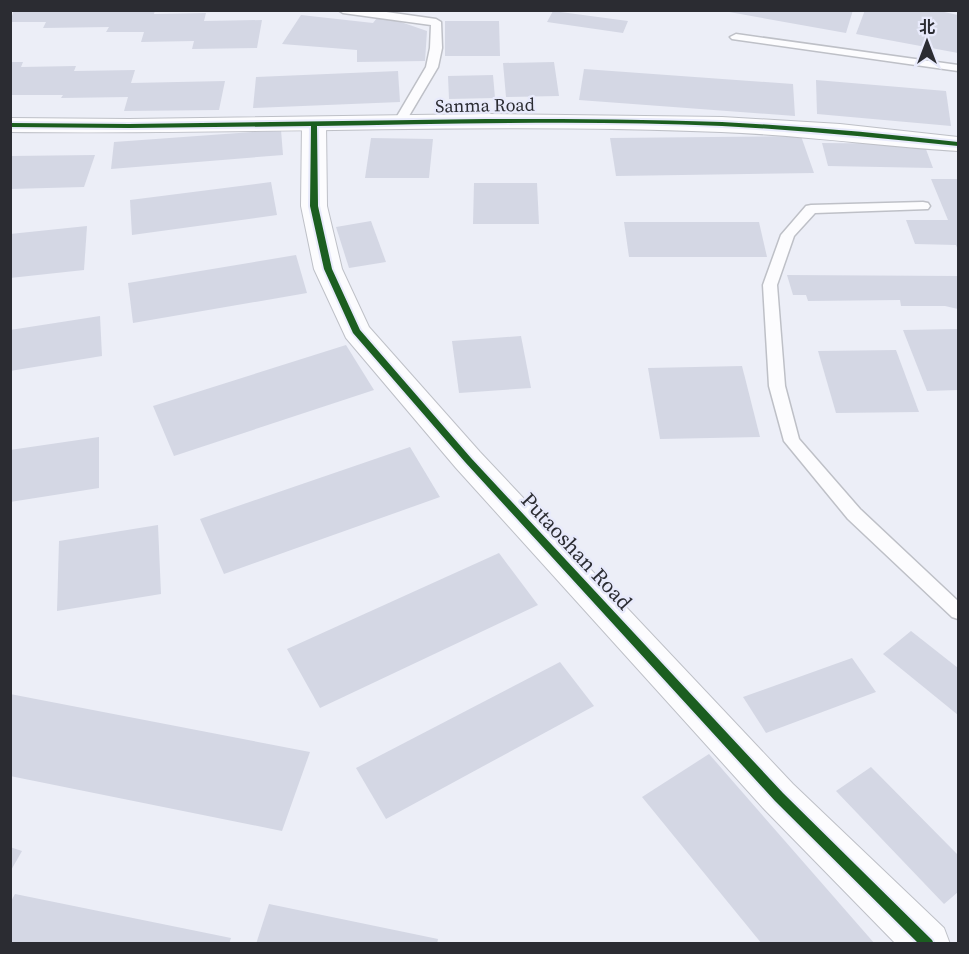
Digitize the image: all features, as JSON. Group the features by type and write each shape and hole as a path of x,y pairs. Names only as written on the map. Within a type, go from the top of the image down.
{"street":[{"name":"Sanma Road","path":"10,125 105,127 591,120 771,127 892,136 958,144"},
{"name":"Putaoshan Road","path":"314,124 314,206 328,269 356,331 468,460 779,797 928,944"}],"lane":[{"path":"343,10 436,22 436,48 432,67 399,123"},
{"path":"736,37 958,68"},
{"path":"923,206 811,209 788,235 770,285 777,386 792,441 854,514 958,612"}],"building":[{"path":"14,10 155,10 154,14 206,13 204,21 262,20 257,48 192,49 194,41 141,42 144,32 106,32 109,27 43,28 46,22 10,22"},
{"path":"718,10 853,10 846,33"},
{"path":"865,10 935,10 958,15 958,53 856,34"},
{"path":"553,11 628,21 623,33 547,22"},
{"path":"301,15 373,23 377,18 395,20 427,31 425,61 357,62 357,50 282,44"},
{"path":"445,21 499,21 500,56 445,56"},
{"path":"10,62 23,62 21,67 76,66 74,71 135,70 131,83 225,81 219,110 124,111 128,97 61,98 63,95 10,95"},
{"path":"554,62 559,96 506,97 503,63"},
{"path":"584,69 793,84 795,116 579,100"},
{"path":"398,71 400,102 253,108 256,77"},
{"path":"493,75 495,98 449,99 448,76"},
{"path":"816,80 946,91 951,126 817,114"},
{"path":"281,130 283,155 111,169 114,142"},
{"path":"801,136 814,173 616,176 610,138"},
{"path":"371,138 433,139 429,178 365,178"},
{"path":"822,143 924,144 933,168 828,166"},
{"path":"95,155 84,187 10,189 10,156"},
{"path":"931,179 958,179 958,250 956,245 915,244 906,220 948,220"},
{"path":"271,182 277,215 132,235 130,200"},
{"path":"474,183 537,183 539,224 473,224"},
{"path":"371,221 386,262 349,268 336,227"},
{"path":"624,222 759,222 767,257 629,257"},
{"path":"87,226 84,270 10,278 10,234"},
{"path":"296,255 307,293 133,323 128,283"},
{"path":"787,275 958,276 958,309 945,306 901,306 900,300 808,301 806,295 793,295"},
{"path":"100,316 102,356 10,371 10,330"},
{"path":"958,329 958,390 927,391 903,330"},
{"path":"521,336 531,388 459,393 452,341"},
{"path":"346,345 374,390 174,456 153,406"},
{"path":"896,350 919,412 836,413 818,351"},
{"path":"742,366 760,437 660,439 648,368"},
{"path":"99,437 99,488 10,502 10,450"},
{"path":"410,447 440,497 224,574 200,519"},
{"path":"158,525 161,594 57,611 59,541"},
{"path":"499,553 538,605 320,708 287,649"},
{"path":"911,631 958,668 958,715 883,654"},
{"path":"852,658 876,692 766,733 743,697"},
{"path":"560,662 594,706 386,819 356,768"},
{"path":"10,694 310,752 282,831 10,776"},
{"path":"709,754 875,944 762,944 642,797"},
{"path":"871,767 958,855 958,892 944,904 836,791"},
{"path":"10,847 22,851 10,872"},
{"path":"15,894 231,938 229,944 10,944 10,903"},
{"path":"269,904 438,939 437,944 256,944"}],"cycle path":[{"path":"10,125 129,126 604,121 722,124 840,131 958,144"},
{"path":"314,124 314,206 328,269 356,331 468,460 779,797 928,944"}]}
